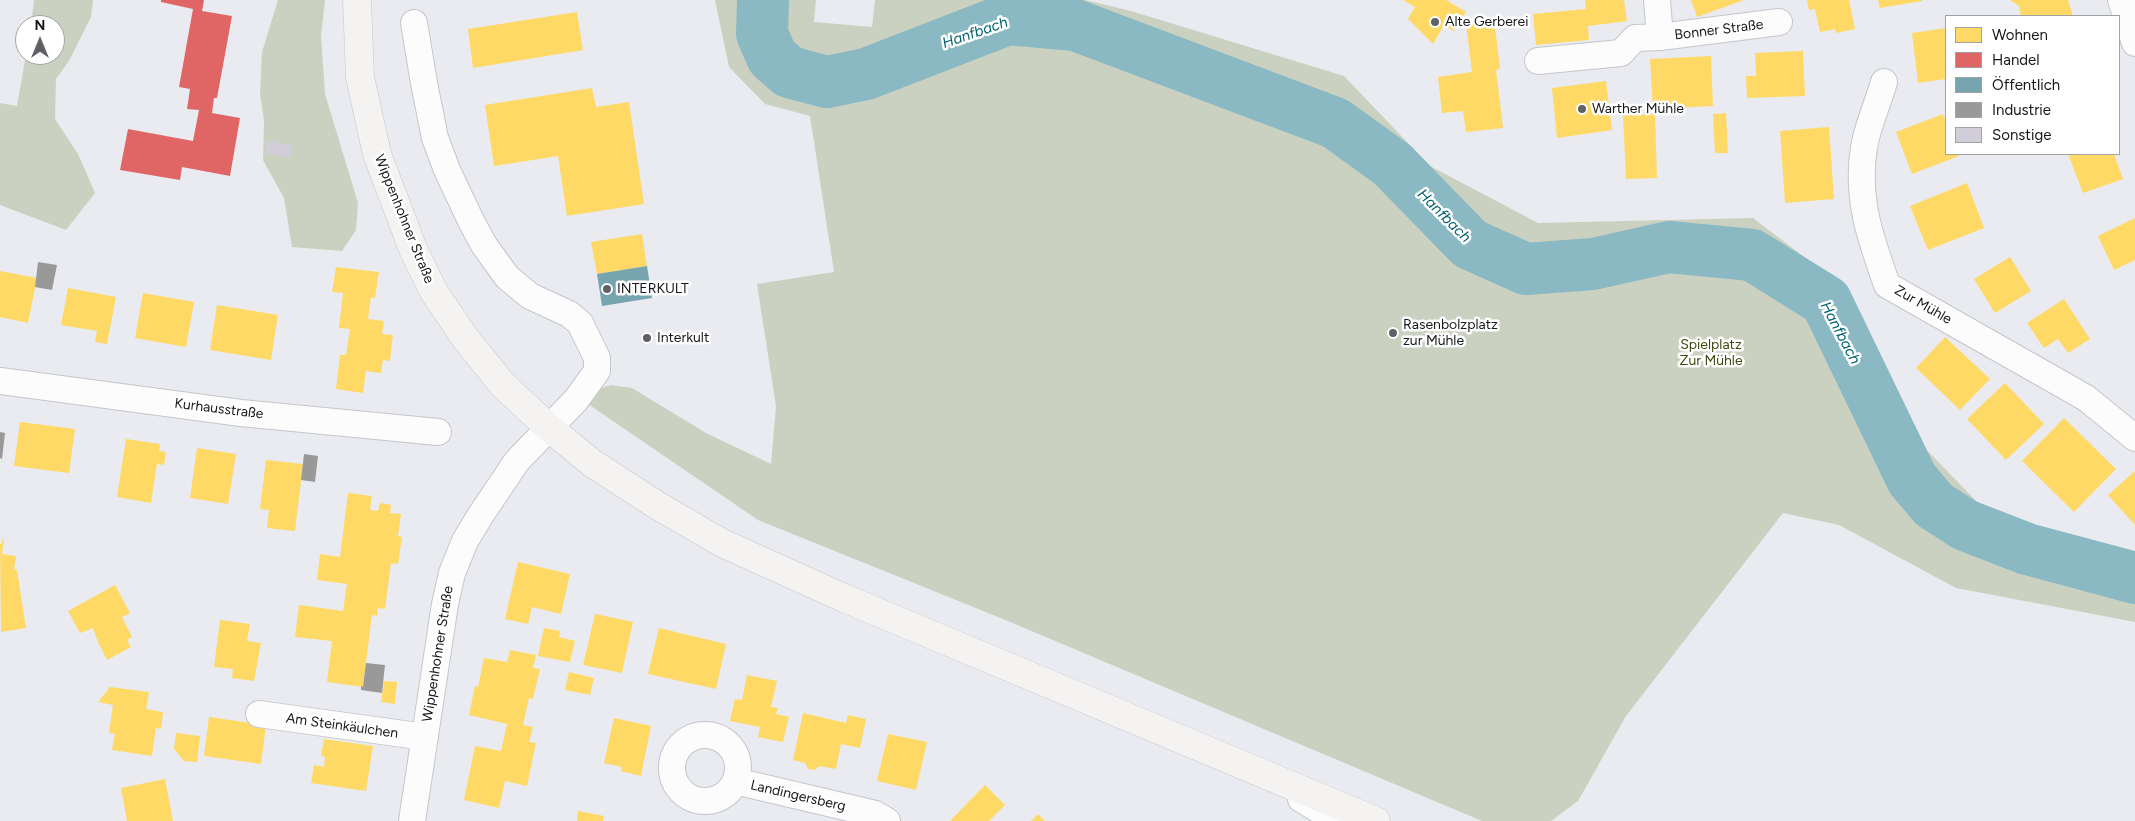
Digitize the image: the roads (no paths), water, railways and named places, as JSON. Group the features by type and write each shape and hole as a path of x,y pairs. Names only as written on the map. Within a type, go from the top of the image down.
{"main road":[{"name":"Wippenhohner Straße","path":"356,0 360,77 377,154 413,249 434,292 465,338 503,385 548,427"},
{"path":"548,427 592,463 655,504 722,543 844,598 1376,821"}],"street":[{"name":"Bonner Straße","path":"1657,0 1660,37"},
{"path":"2121,0 2135,43"},
{"name":"Bonner Straße","path":"1538,61 1621,53 1635,38 1660,37 1779,22"},
{"name":"Wippenhohner Straße","path":"412,821 445,604 452,573 465,541 517,461 576,400 597,372 597,358 580,323 569,314 530,296 508,277 484,245 471,222 447,170 435,138 414,23"},
{"name":"Zur Mühle","path":"1884,82 1864,147 1861,194 1870,238 1887,285 2086,398 2135,438"},
{"name":"Kurhausstraße","path":"0,381 241,413 438,432"},
{"name":"Am Steinkäulchen","path":"259,714 424,737"},
{"path":"1243,764 1338,821"},
{"name":"Landingersberg","path":"735,781 875,814 887,821"}],"waterway":[{"name":"Hanfbach","path":"763,0 762,34 772,57 789,72 827,82 866,74 1008,19 1075,25 1335,123 1392,164 1470,244 1526,269 1593,264 1669,247 1752,255 1826,301 1912,479 1934,505 1965,525 2027,549 2135,578"}],"place":[{"name":"Alte Gerberei","path":"1435,22"},
{"name":"Warther Mühle","path":"1582,109"},
{"name":"INTERKULT","path":"607,289"},
{"name":"Rasenbolzplatz zur Mühle","path":"1393,333"},
{"name":"Interkult","path":"647,338"}],"park label":[{"name":"Spielplatz Zur Mühle","path":"1711,354"}]}
